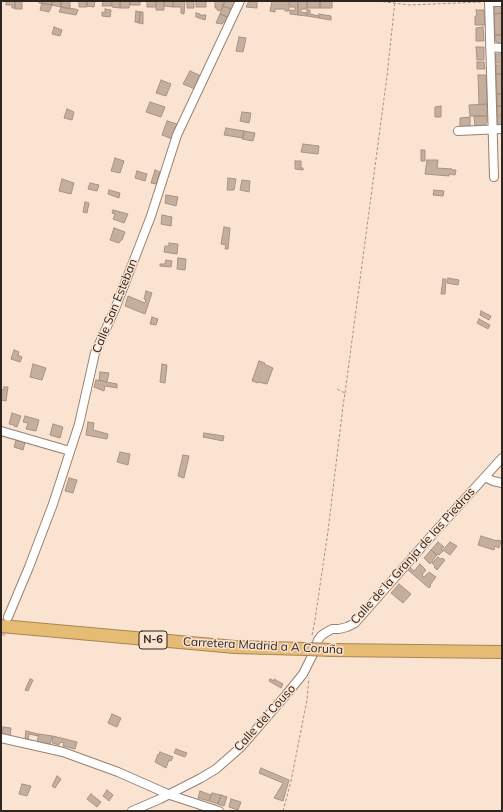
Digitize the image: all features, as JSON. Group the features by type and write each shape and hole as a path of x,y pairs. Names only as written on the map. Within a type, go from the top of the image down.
{"highway":[{"name":"Carretera Madrid a A Coruña","path":"4,622 308,654 331,650 502,652"}],"street":[{"name":"Calle San Esteban","path":"4,622 29,567 50,511 79,424 95,353 115,309 151,216 177,135 240,1"},
{"path":"494,177 489,2 502,2"},
{"path":"490,47 502,48"},
{"path":"458,131 502,129"},
{"path":"1,431 70,451"},
{"name":"Calle de la Granja de las Piedras","path":"318,642 325,632 332,629 347,628 355,623 502,458"},
{"path":"485,477 502,483"},
{"name":"Calle del Couso","path":"132,811 170,795 201,778 216,769 241,747 303,674 308,654 318,642"},
{"path":"1,738 63,752 118,772 170,795 219,811"}],"path":[{"path":"378,1 409,5 489,2"},
{"path":"318,642 311,638 328,531 387,76 395,2"},
{"path":"337,389 345,393"},
{"path":"283,811 291,781 307,700 308,654"}],"building":[{"path":"6,1 15,1 15,8 12,8 12,5 6,5"},
{"path":"15,1 22,1 22,9 15,9"},
{"path":"39,1 52,1 52,5 39,3"},
{"path":"52,1 61,1 61,7 52,5"},
{"path":"61,1 70,1 70,9 61,7"},
{"path":"79,1 87,1 87,7 79,7"},
{"path":"87,1 95,1 94,7 87,6"},
{"path":"103,1 112,1 111,6 102,6"},
{"path":"112,1 120,1 120,8 112,7"},
{"path":"120,1 130,1 129,8 120,8"},
{"path":"130,1 140,1 140,5 130,5"},
{"path":"147,1 156,1 156,7 147,7"},
{"path":"156,1 164,1 164,10 156,10"},
{"path":"164,1 173,1 173,7 164,6"},
{"path":"173,1 185,1 184,14 181,13 181,7 173,7"},
{"path":"187,1 194,1 194,8 187,8"},
{"path":"196,1 206,1 206,7 196,7"},
{"path":"215,1 225,1 221,11 215,8"},
{"path":"225,1 234,1 236,3 233,10 223,6"},
{"path":"249,1 257,1 257,8 246,7"},
{"path":"272,1 289,1 289,11 285,11 285,9 275,9 275,12 270,11"},
{"path":"290,1 298,1 298,15 290,14 290,10 295,11 295,7 290,7"},
{"path":"298,1 307,1 307,9 301,9 301,12 307,13 307,16 298,15"},
{"path":"307,1 320,1 320,8 307,8"},
{"path":"320,1 332,1 332,8 320,8"},
{"path":"42,3 52,5 49,12 40,10"},
{"path":"498,3 502,3 502,13 494,14 494,7"},
{"path":"223,6 233,10 230,18 220,14"},
{"path":"61,7 78,10 76,15 59,12"},
{"path":"105,9 111,10 110,17 102,16 102,12 105,13"},
{"path":"307,10 310,10 310,14 319,16 319,18 307,16"},
{"path":"476,10 484,10 485,25 475,25 475,16 477,16"},
{"path":"136,11 140,12 139,23 135,22"},
{"path":"140,12 143,12 143,24 139,23"},
{"path":"196,13 206,15 205,20 196,17"},
{"path":"502,13 502,35 495,35 494,14"},
{"path":"220,14 230,18 227,24 223,22 222,24 216,23"},
{"path":"319,14 331,16 331,20 319,18"},
{"path":"54,27 62,30 60,36 52,34"},
{"path":"483,27 484,41 476,41 476,28"},
{"path":"495,35 502,35 502,44 499,44 495,40"},
{"path":"239,37 246,38 243,52 236,51"},
{"path":"476,47 484,47 484,60 477,60"},
{"path":"495,54 502,54 502,63 496,63"},
{"path":"477,62 484,62 485,69 477,69"},
{"path":"496,65 502,65 502,74 496,74"},
{"path":"190,71 201,76 195,89 183,84"},
{"path":"496,74 502,74 502,94 497,94"},
{"path":"478,75 486,75 487,104 479,105"},
{"path":"161,80 171,84 166,96 156,93"},
{"path":"497,94 502,94 502,106 497,106"},
{"path":"150,102 165,107 161,117 146,112"},
{"path":"487,104 487,116 470,116 469,105"},
{"path":"441,106 441,117 435,117 435,107"},
{"path":"497,106 502,106 502,115 497,115"},
{"path":"67,109 74,112 72,120 64,118"},
{"path":"242,112 251,113 249,123 240,121"},
{"path":"474,116 487,116 487,122 485,125 475,126"},
{"path":"497,116 502,116 502,126 499,126 497,123"},
{"path":"470,117 470,126 460,127 460,118"},
{"path":"167,121 177,124 172,139 162,135"},
{"path":"226,128 244,131 243,138 224,135"},
{"path":"244,131 255,133 253,141 242,139"},
{"path":"303,144 319,146 318,154 301,152"},
{"path":"421,150 425,150 425,161 421,161"},
{"path":"115,158 124,161 120,173 111,171"},
{"path":"427,160 438,160 437,168 456,170 455,175 425,174"},
{"path":"295,161 301,161 301,168 303,168 303,170 295,169"},
{"path":"155,170 160,172 156,184 151,183"},
{"path":"137,171 147,174 145,181 135,178"},
{"path":"228,178 236,179 234,190 227,190"},
{"path":"62,179 74,183 71,194 59,191"},
{"path":"242,180 250,181 249,192 240,190"},
{"path":"90,183 99,185 97,191 88,189"},
{"path":"109,190 120,193 119,198 108,194"},
{"path":"434,190 444,191 443,196 433,195"},
{"path":"166,195 178,197 176,206 165,203"},
{"path":"85,202 89,203 87,213 83,212"},
{"path":"113,210 128,214 124,223 113,219 115,214 112,213"},
{"path":"162,215 172,217 171,226 161,224"},
{"path":"224,227 230,228 228,249 225,249 226,245 221,244"},
{"path":"114,228 125,232 119,243 110,240"},
{"path":"169,243 178,244 177,254 164,252 165,246 169,246"},
{"path":"178,258 186,259 185,270 177,269"},
{"path":"166,260 172,261 171,267 160,266 160,264 165,264"},
{"path":"448,278 459,280 458,285 447,283"},
{"path":"443,279 446,279 445,294 441,294"},
{"path":"146,291 152,293 145,314 125,306 128,296 145,303 146,300 144,299"},
{"path":"481,311 491,316 489,320 480,315"},
{"path":"152,317 158,319 156,325 150,324"},
{"path":"479,319 490,325 488,329 477,323"},
{"path":"14,350 19,352 18,355 22,357 20,362 11,359"},
{"path":"259,361 273,368 267,384 252,381"},
{"path":"33,364 46,368 42,380 30,377"},
{"path":"162,364 167,365 165,383 160,382"},
{"path":"100,372 109,373 107,382 99,380"},
{"path":"96,380 117,384 117,388 105,386 104,391 94,387"},
{"path":"4,387 8,387 6,401 1,400 1,389 4,390"},
{"path":"12,413 21,416 17,427 9,424"},
{"path":"25,416 39,420 36,431 26,429 28,423 23,422"},
{"path":"88,422 94,423 93,430 108,434 107,439 86,435"},
{"path":"53,424 63,427 60,438 50,435"},
{"path":"204,433 224,436 223,441 203,437"},
{"path":"17,437 26,439 23,450 14,447"},
{"path":"120,452 130,454 128,465 117,462"},
{"path":"183,455 189,456 184,478 178,476"},
{"path":"69,478 77,480 73,493 65,491"},
{"path":"481,536 501,541 499,548 495,546 494,550 478,545"},
{"path":"438,542 444,547 441,549 443,551 437,555 431,550"},
{"path":"450,542 457,546 450,555 443,550"},
{"path":"431,550 437,555 430,564 424,558"},
{"path":"438,557 445,560 437,570 432,563"},
{"path":"420,564 426,570 422,575 424,577 429,572 436,577 429,588 408,570 410,567 414,571"},
{"path":"399,584 411,594 403,603 391,593"},
{"path":"30,679 33,680 28,691 25,690"},
{"path":"270,679 274,681 274,679 283,684 281,688 269,681"},
{"path":"112,714 121,718 117,727 108,723"},
{"path":"3,727 11,728 10,737 2,735"},
{"path":"26,731 38,734 38,736 29,734 28,739 25,738"},
{"path":"39,734 52,736 50,744 37,742"},
{"path":"53,736 77,742 75,749 63,746 64,743 60,742 59,745 52,743"},
{"path":"176,749 187,753 185,757 174,753"},
{"path":"160,752 173,757 171,761 169,760 166,768 155,762"},
{"path":"261,768 289,780 283,801 274,798 283,783 259,773"},
{"path":"57,776 61,779 55,788 52,786"},
{"path":"22,784 31,786 27,796 19,794"},
{"path":"107,790 113,795 109,801 103,796"},
{"path":"200,791 211,795 209,801 198,798"},
{"path":"212,793 221,795 218,804 209,801"},
{"path":"91,794 101,802 97,807 87,799"},
{"path":"221,795 227,797 224,806 218,804"},
{"path":"231,799 241,802 238,810 229,807"}],"tunnel":[{"path":"1,635 6,622"}]}
